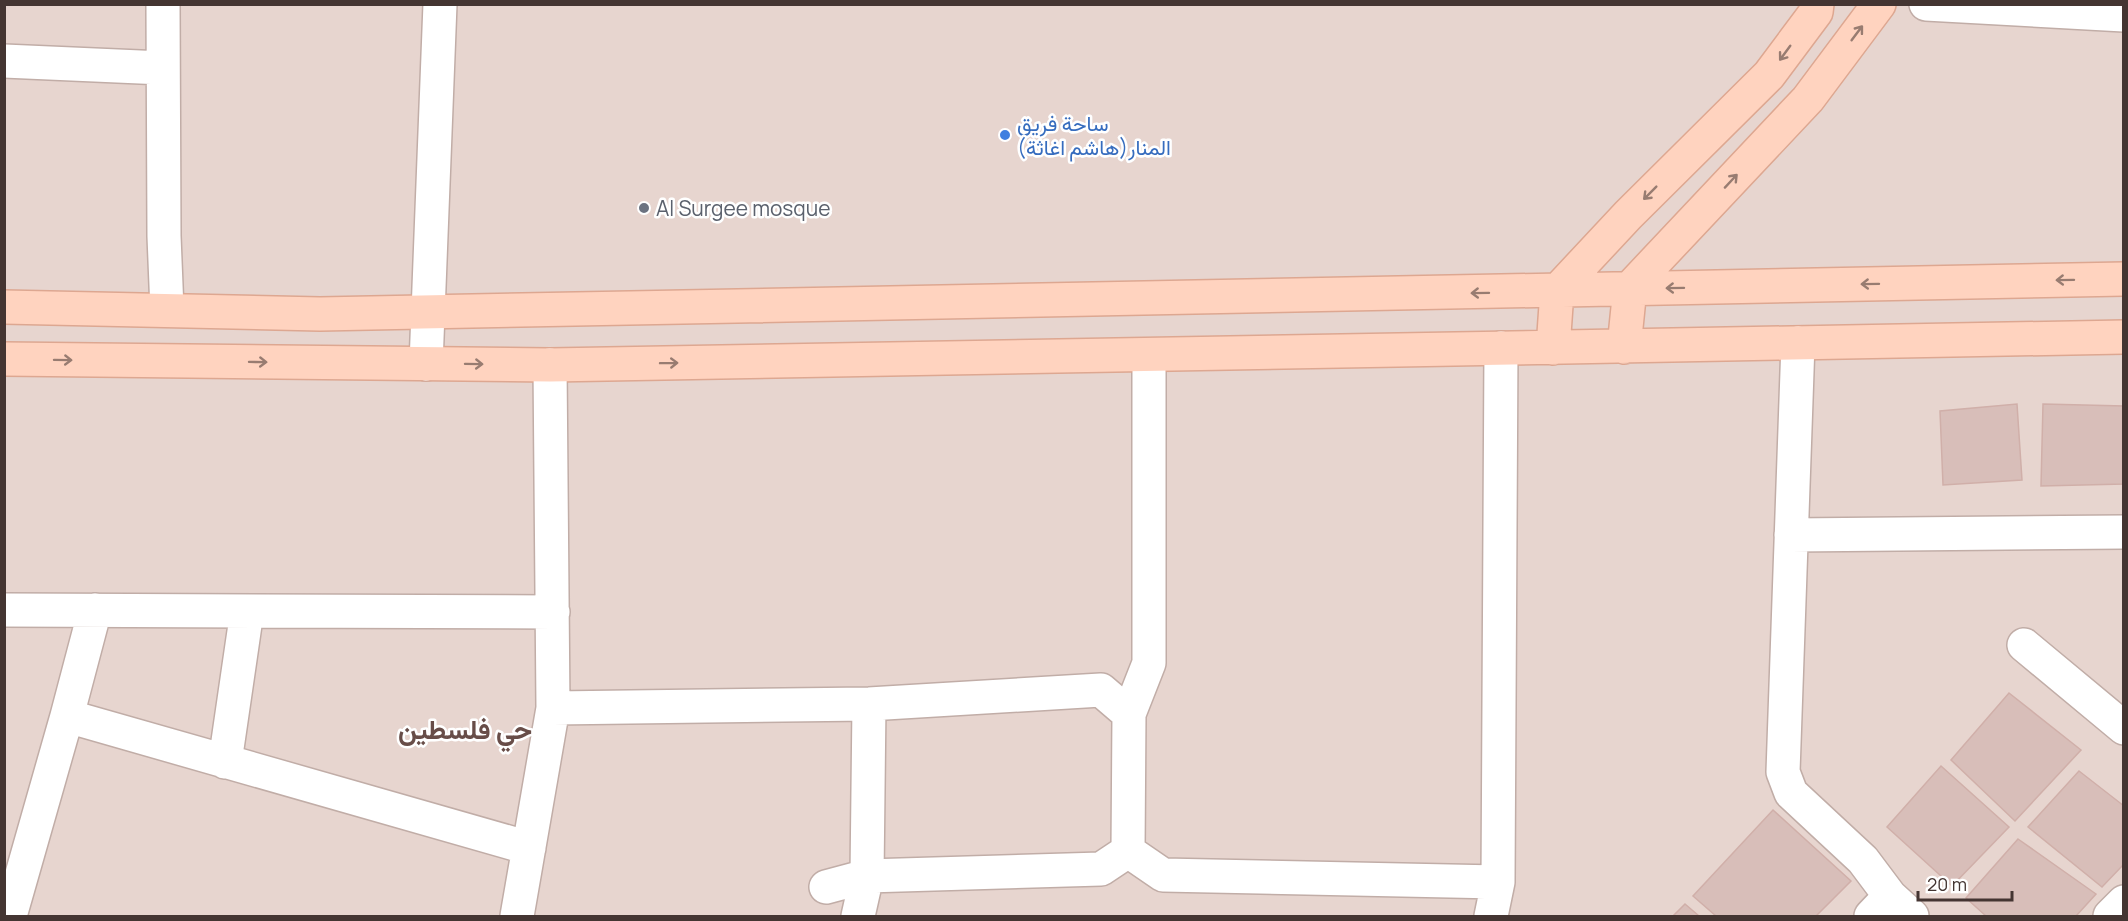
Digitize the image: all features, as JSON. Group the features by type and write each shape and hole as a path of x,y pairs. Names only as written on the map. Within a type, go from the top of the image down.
{"main road":[{"path":"1553,348 1557,291 1628,215 1769,75 1816,12 1817,4"},
{"path":"1624,347 1630,288 1808,99 1879,4"},
{"path":"4,307 320,314 2124,279"},
{"path":"4,359 550,365 2124,337"}],"street":[{"path":"164,4 164,236 167,310"},
{"path":"426,364 440,4"},
{"path":"1926,4 2124,15"},
{"path":"4,61 163,68"},
{"path":"1798,343 1783,772 1791,793 1863,860 1891,910"},
{"path":"1491,916 1498,882 1501,348"},
{"path":"1128,851 1129,714 1149,663 1149,355"},
{"path":"517,916 553,708 550,365"},
{"path":"1791,535 2124,532"},
{"path":"4,610 553,612"},
{"path":"10,916 95,610"},
{"path":"225,762 247,611"},
{"path":"2024,645 2124,728"},
{"path":"553,708 869,704 1101,690 1129,714"},
{"path":"858,916 867,876 869,704"},
{"path":"67,716 529,848"},
{"path":"1128,851 1162,875 1498,882"},
{"path":"826,887 867,876 1101,869 1128,851"},
{"path":"2110,916 2124,902"}],"shaded area":[{"path":"5,5 2123,5 2123,916 5,916"}],"building":[{"path":"2017,404 2022,480 1943,485 1940,411"},
{"path":"2043,404 2124,406 2124,484 2041,486"},
{"path":"2009,693 2081,750 2015,821 1951,760"},
{"path":"1941,766 2009,827 1952,886 1887,827"},
{"path":"2079,771 2124,806 2124,864 2102,887 2028,827"},
{"path":"1773,810 1851,881 1816,916 1716,916 1693,896"},
{"path":"2018,839 2096,894 2076,916 1986,916 1966,898"},
{"path":"1685,904 1699,916 1673,916"}],"place":[{"name":"ساحة فريق المنار(هاشم اغاثة)","path":"1005,135"},
{"name":"Al Surgee mosque","path":"644,208"}],"district":[{"name":"حي فلسطين","path":"465,728"}]}
